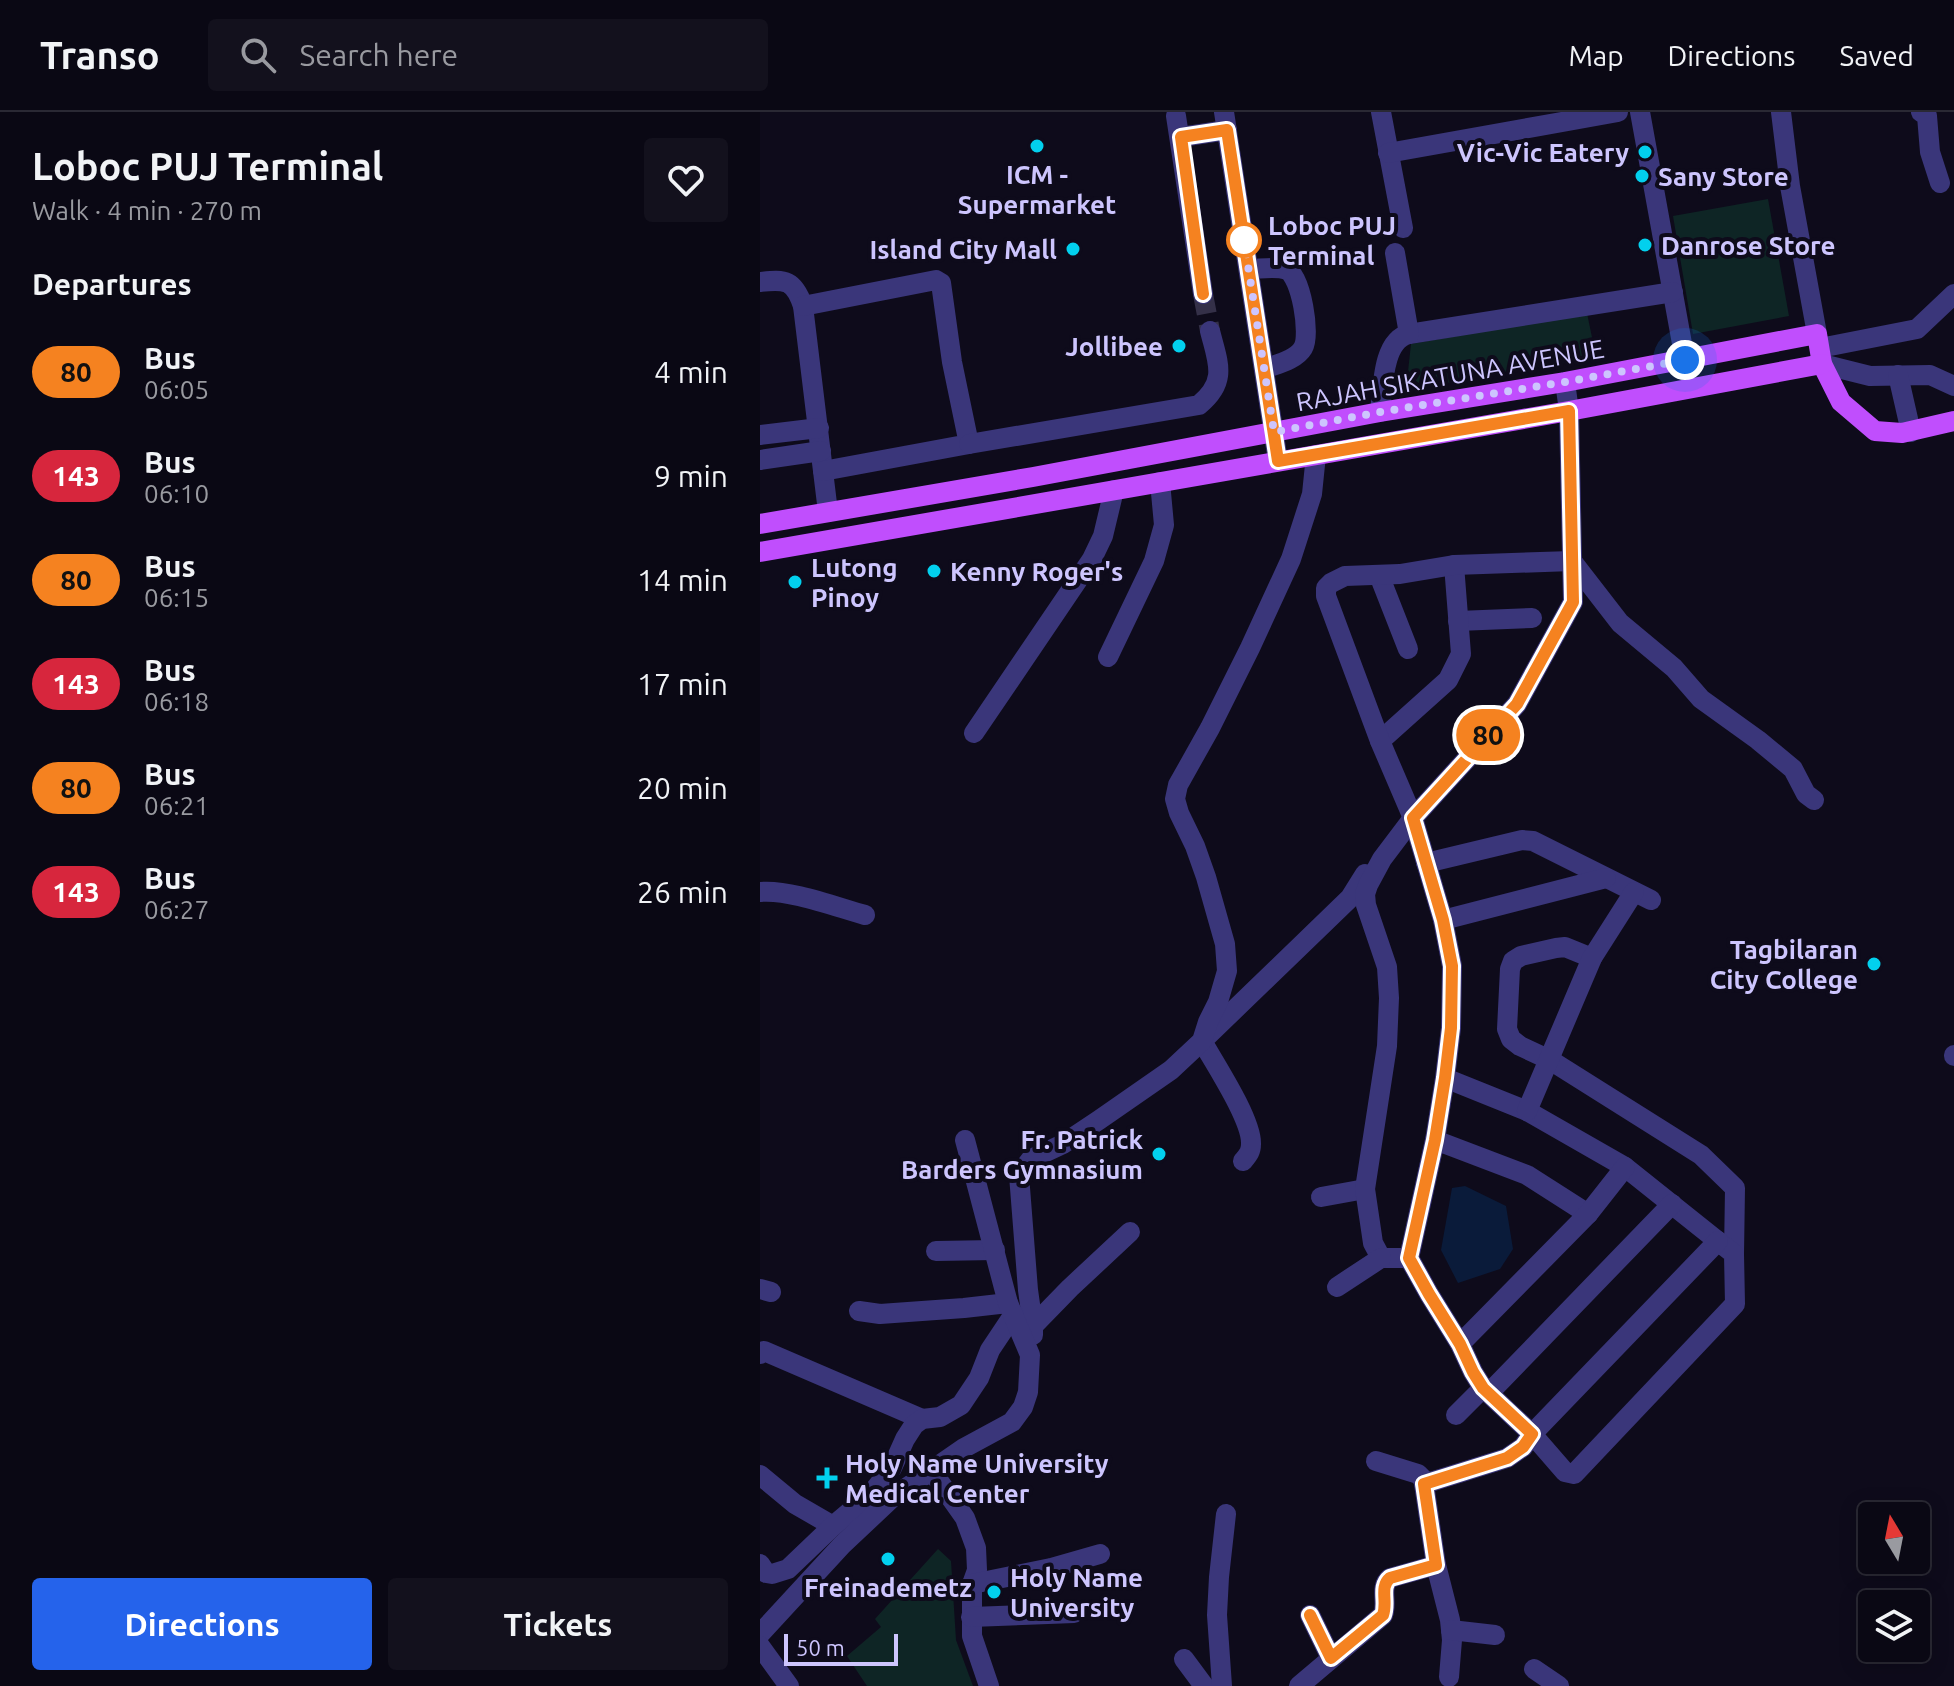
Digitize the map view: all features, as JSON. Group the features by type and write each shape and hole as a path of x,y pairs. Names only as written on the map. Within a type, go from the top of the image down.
{"main road":[{"name":"RAJAH SIKATUNA AVENUE","path":"760,524 1685,360 1820,349"},
{"path":"760,552 1569,411 1820,349 1841,402 1875,431 1911,432 1954,421"},
{"path":"1312,425 1316,455"}],"street":[{"path":"1381,112 1403,228"},
{"path":"1388,153 1618,112"},
{"path":"1640,112 1685,360"},
{"path":"1781,112 1790,186 1820,349"},
{"path":"1921,112 1927,116 1930,152 1940,183"},
{"path":"1176,116 1203,294"},
{"path":"1181,137 1226,121 1278,461"},
{"path":"1395,253 1409,334"},
{"path":"1249,269 1284,269 1292,273 1298,283 1302,304 1306,332 1304,346 1295,356 1264,369"},
{"path":"760,282 780,280 790,284 798,292 803,306 828,512"},
{"path":"803,306 939,281 969,444"},
{"path":"1380,412 1388,354 1402,335 1673,292"},
{"path":"1820,349 1917,329 1954,294"},
{"path":"760,460 822,461 969,444 1199,405 1211,395 1220,370 1210,331"},
{"path":"1820,349 1870,376 1930,375 1954,386"},
{"path":"1898,375 1911,432"},
{"path":"1381,1258 1373,1243 1365,1189 1387,1046 1389,998 1387,967 1365,894 1382,859 1413,818 1517,704 1573,602 1569,411 1565,382"},
{"path":"760,435 819,428"},
{"path":"1243,1161 1250,1152 1251,1138 1242,1114 1202,1041 1227,971 1225,944 1206,877 1175,799 1178,785 1230,688 1291,559 1312,494 1316,455"},
{"path":"1108,657 1154,561 1164,525 1160,482"},
{"path":"974,733 1092,559 1103,536 1114,490"},
{"path":"1572,561 1454,565 1400,574 1345,576 1326,588 1326,596 1380,741 1413,818 1443,920 1452,966 1451,1028 1445,1078 1409,1258 1486,1390 1532,1434 1565,1472 1574,1474 1735,1304 1726,1248 1735,1188 1701,1155 1511,1039 1507,1029 1513,961 1521,956 1565,947 1592,958"},
{"path":"1572,561 1620,623 1674,668 1701,699 1793,769 1806,794 1814,800"},
{"path":"1380,741 1448,680 1461,654 1454,565"},
{"path":"1379,575 1408,649"},
{"path":"1458,621 1532,618"},
{"path":"1426,863 1522,840 1533,841 1643,896 1592,958 1527,1111"},
{"path":"760,1634 842,1545 893,1497 964,1448 1012,1422 1023,1407 1028,1392 1033,1326 1019,1175 1031,1159 1063,1144 1171,1070 1350,898 1370,865 1382,859"},
{"path":"1443,920 1606,878"},
{"path":"760,892 792,895 865,915"},
{"path":"1445,1078 1527,1111 1625,1167 1726,1248"},
{"path":"965,1140 1011,1308 1030,1355"},
{"path":"1435,1140 1527,1175 1588,1214"},
{"path":"1460,1344 1588,1214 1625,1167"},
{"path":"1321,1197 1365,1189"},
{"path":"1456,1415 1486,1390 1672,1204"},
{"path":"1033,1326 1130,1232"},
{"path":"1390,1483 1421,1479 1507,1458 1523,1447 1532,1434 1726,1248"},
{"path":"936,1251 995,1250"},
{"path":"1337,1287 1381,1258 1409,1258"},
{"path":"859,1311 880,1314 1011,1308"},
{"path":"760,1354 764,1351 922,1419 940,1417 961,1405 979,1378 1011,1308"},
{"path":"760,1564 766,1573 788,1569 871,1494 892,1468 914,1425 922,1419"},
{"path":"1376,1461 1421,1479"},
{"path":"931,1470 965,1518 976,1548 972,1636 989,1686"},
{"path":"760,1475 795,1504 833,1526"},
{"path":"1421,1479 1436,1565 1450,1620 1449,1677"},
{"path":"1222,1686 1217,1615 1226,1514"},
{"path":"972,1584 1051,1568 1100,1554"},
{"path":"1299,1686 1383,1615 1386,1605 1384,1588 1390,1578 1436,1565"},
{"path":"971,1617 1074,1613"},
{"path":"1310,1615 1331,1658"},
{"path":"1451,1630 1495,1635"},
{"path":"760,1646 789,1686"},
{"path":"1184,1659 1204,1686"},
{"path":"1534,1669 1559,1686"}],"green space":[{"path":"1768,199 1789,316 1693,334 1673,216"},
{"path":"1587,313 1596,357 1406,390 1411,344"},
{"path":"938,1549 951,1561 956,1640 973,1686 867,1686 847,1656 881,1627 875,1619"}],"water":[{"path":"1465,1186 1506,1206 1513,1249 1500,1269 1458,1283 1441,1250 1452,1188"}],"tunnel":[{"path":"1203,294 1210,331"}],"bus line":[{"name":"80","path":"1203,294 1181,137 1227,130 1278,461 1569,411 1573,602 1517,704 1413,818 1443,920 1452,966 1451,1028 1445,1078 1409,1258 1483,1388 1532,1434 1523,1447 1507,1458 1424,1484 1436,1565 1390,1578 1384,1588 1386,1605 1383,1615 1331,1658 1310,1615"}],"place":[{"name":"ICM - Supermarket","path":"1037,146"},
{"name":"Vic-Vic Eatery","path":"1645,152"},
{"name":"Sany Store","path":"1642,176"},
{"name":"Loboc PUJ Terminal","path":"1244,240"},
{"name":"Danrose Store","path":"1645,245"},
{"name":"Island City Mall","path":"1073,249"},
{"name":"Jollibee","path":"1179,346"},
{"name":"Kenny Roger's","path":"934,571"},
{"name":"Lutong Pinoy","path":"795,582"},
{"name":"Tagbilaran City College","path":"1874,964"},
{"name":"Fr. Patrick Barders Gymnasium","path":"1159,1154"},
{"name":"Holy Name University Medical Center","path":"827,1478"},
{"name":"Freinademetz","path":"888,1559"},
{"name":"Holy Name University","path":"994,1592"}],"route":[{"path":"1244,240 1274,432 1685,360"}]}
